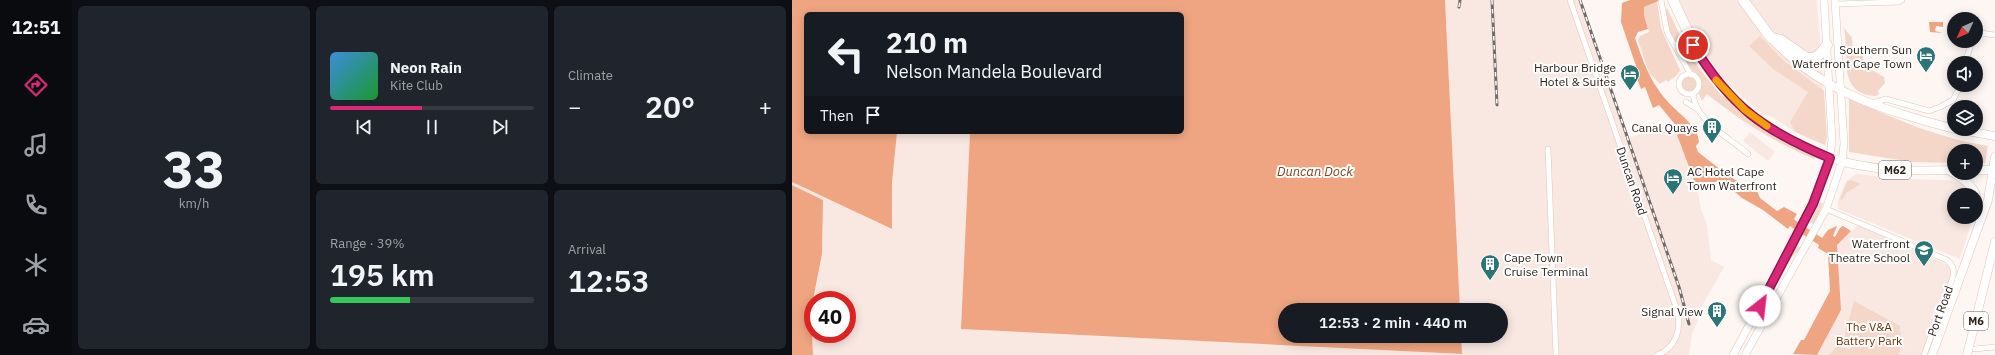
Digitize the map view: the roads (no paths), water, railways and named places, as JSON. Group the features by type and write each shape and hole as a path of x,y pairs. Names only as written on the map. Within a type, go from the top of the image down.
{"highway":[{"path":"1673,0 1695,47"},
{"path":"1743,0 1770,36 1781,40 1810,59 1822,53 1827,45"}],"main road":[{"path":"1770,36 1793,59 1828,85 1870,103 1947,127"},
{"path":"1695,47 1716,81 1745,110 1759,121 1804,148 1842,162"},
{"path":"1983,134 1995,136"},
{"name":"M6","path":"1932,355 1988,200 1995,157"},
{"name":"M62","path":"1842,162 1895,170 1947,170"},
{"path":"1983,170 1994,170"},
{"path":"1965,180 1975,191 1979,207 1978,230"},
{"name":"M6","path":"1966,355 1985,288 1995,242"}],"street":[{"name":"Duncan Road","path":"1570,0 1678,315 1679,326 1674,341 1668,349 1657,355"},
{"path":"1733,355 1771,287 1813,204 1830,158 1832,140 1824,0"},
{"path":"1662,1 1667,32 1691,75 1698,81 1698,88 1692,93 1686,102"},
{"path":"1745,355 1826,209 1842,162 1844,143 1836,2 1901,1"},
{"path":"1983,33 1995,35"},
{"path":"1680,57 1684,68 1679,85 1684,93 1686,102 1700,112"},
{"path":"1682,77 1691,75"},
{"path":"1870,103 1886,99 1924,110 1934,110 1953,100 1958,92"},
{"path":"1684,93 1692,93"},
{"path":"1692,93 1694,102 1706,120 1748,154"},
{"path":"1548,149 1556,355"},
{"name":"Port Road","path":"1826,209 1947,260 1953,267 1953,277 1924,355"},
{"path":"1975,349 1995,347"}],"water":[{"name":"Duncan Dock","path":"792,0 1445,0 1460,303 1278,303 1278,343 1461,343 1462,354 961,329 970,134 1184,134 1184,12 804,12 804,134 897,134 892,183 892,229 792,182"},
{"path":"1630,0 1661,0 1644,7 1644,15 1648,29 1638,32 1635,38 1650,76 1660,92 1690,123 1696,132 1699,142 1696,146 1698,152 1730,177 1757,191 1760,198 1777,211 1784,207 1797,214 1794,219 1796,221 1822,238 1828,230 1837,226 1833,236 1835,237 1840,228 1843,226 1851,231 1837,245 1841,310 1817,355 1793,354 1801,340 1804,340 1830,291 1828,254 1818,248 1819,245 1790,226 1788,229 1763,210 1742,198 1721,180 1697,188 1677,135 1680,133 1679,129 1659,105 1653,108 1645,87 1641,89 1633,68 1636,66 1621,22 1622,3"},
{"path":"1929,22 1943,22 1943,27 1936,26 1935,31 1943,33 1930,32"},
{"path":"792,185 823,200 822,254 815,291 804,291 804,343 812,343 813,355 792,355"}],"railway":[{"path":"1459,7 1460,0"},
{"path":"1492,0 1497,105"},
{"path":"1580,0 1679,287 1689,324"}],"place":[{"name":"Southern Sun Waterfront Cape Town","path":"1926,73"},
{"name":"Harbour Bridge Hotel & Suites","path":"1630,91"},
{"name":"Canal Quays","path":"1712,144"},
{"name":"AC Hotel Cape Town Waterfront","path":"1673,195"},
{"name":"Waterfront Theatre School","path":"1924,267"},
{"name":"Cape Town Cruise Terminal","path":"1490,281"},
{"name":"Signal View","path":"1717,328"}],"park label":[{"name":"The V&A Battery Park","path":"1869,333"}]}
